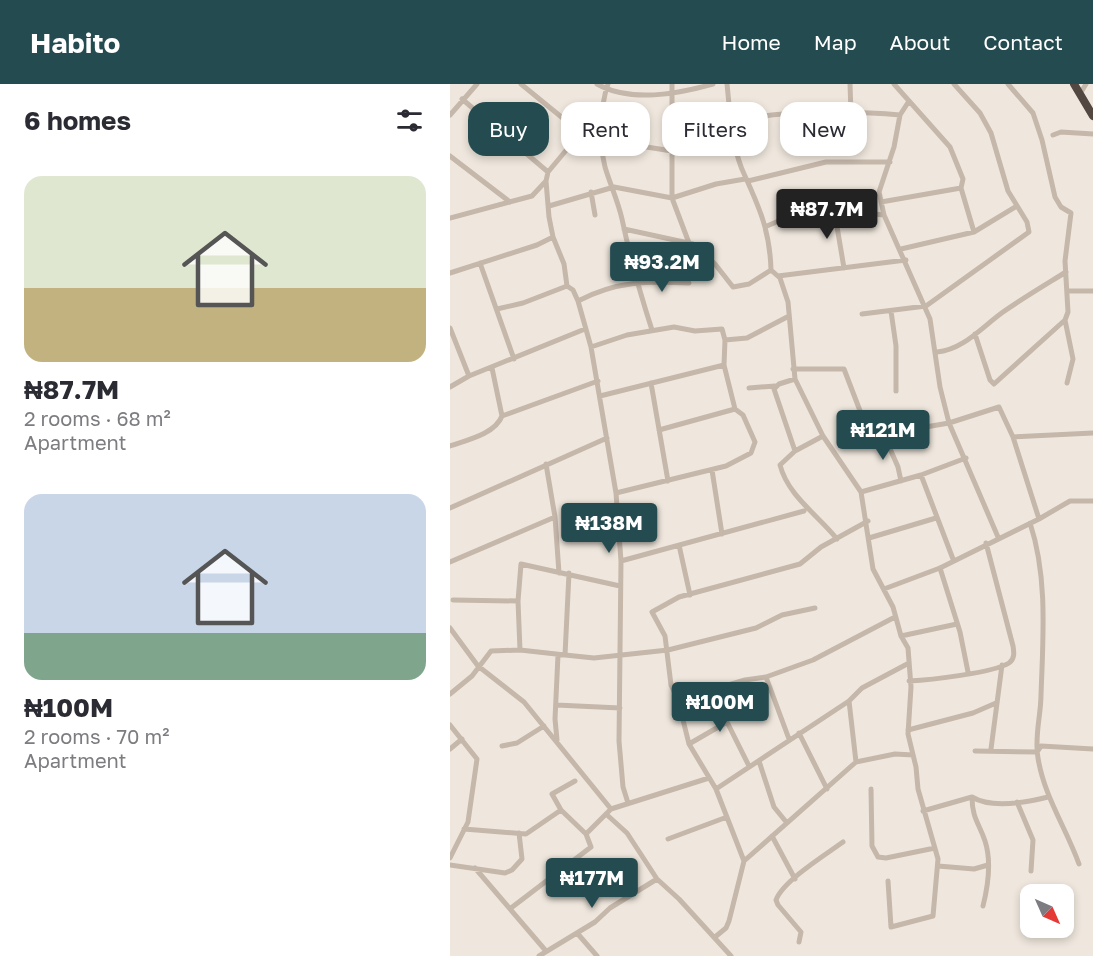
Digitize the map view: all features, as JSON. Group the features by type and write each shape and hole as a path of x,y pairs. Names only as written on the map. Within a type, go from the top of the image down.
{"highway":[{"path":"1074,84 1093,116"}],"street":[{"path":"450,115 477,84"},
{"path":"521,84 561,117"},
{"path":"597,84 673,95 713,84"},
{"path":"672,84 673,102"},
{"path":"727,84 730,102"},
{"path":"850,84 851,102"},
{"path":"894,84 951,147 963,179 961,188 974,232"},
{"path":"862,314 926,306 1027,236 1029,227 1001,171 991,133 980,112 954,84"},
{"path":"975,334 990,380 994,384 1065,320 1068,312 1066,272 1071,213 1061,207 1055,197 1042,140 1033,113 1008,84"},
{"path":"1080,94 1086,84"},
{"path":"604,102 607,87"},
{"path":"462,99 548,172"},
{"path":"909,100 900,115 890,162 879,192 881,202 884,215 926,306 937,352 940,387 949,423 998,537"},
{"path":"867,114 900,115"},
{"path":"1053,135 1061,132 1093,134"},
{"path":"450,156 510,202"},
{"path":"562,156 548,172 546,181 553,237 564,264 567,286 573,290 578,302 591,347 616,493 621,561 621,768 628,803"},
{"path":"604,156 605,168 614,186 635,266 636,281 652,330"},
{"path":"672,156 672,198 689,243"},
{"path":"741,156 747,180 766,226 771,270 778,276 788,302 795,379 823,436 861,492 868,521 873,569 884,589 901,636 907,644 911,687 908,729 923,812 939,866 933,916 891,927 888,881"},
{"path":"549,206 614,186 672,198 716,184 747,180 826,162 890,162"},
{"path":"450,218 532,196 546,181"},
{"path":"881,202 961,188"},
{"path":"591,192 595,214"},
{"path":"901,249 974,232 1017,206"},
{"path":"766,226 802,211 834,209 884,215"},
{"path":"834,209 844,268"},
{"path":"624,229 689,243 715,264 734,287 749,284 771,270"},
{"path":"450,273 537,245 553,237"},
{"path":"778,276 906,260"},
{"path":"480,263 514,359"},
{"path":"937,352 946,351 965,343 1066,272"},
{"path":"578,302 603,290 636,281 689,284"},
{"path":"497,309 523,303 567,286"},
{"path":"1068,291 1093,291"},
{"path":"891,311 896,346 896,391"},
{"path":"725,340 747,338 789,316"},
{"path":"1065,320 1073,359 1067,383"},
{"path":"591,347 627,335 652,330 674,327 695,331 722,329 725,340 724,365 735,409 743,415 755,448 744,459 712,470 616,493"},
{"path":"450,328 469,376"},
{"path":"450,387 469,376 585,329"},
{"path":"600,396 724,365"},
{"path":"450,446 486,432 500,422 502,416 492,368"},
{"path":"793,369 844,369 868,429 873,436 949,423 999,407 1013,437 1039,519"},
{"path":"749,388 775,386 795,379"},
{"path":"502,416 598,381"},
{"path":"651,383 668,481"},
{"path":"775,386 795,451"},
{"path":"659,430 735,409"},
{"path":"1013,437 1093,433"},
{"path":"884,435 898,467 901,481"},
{"path":"823,436 782,461 781,469 799,500 817,515 837,539"},
{"path":"450,508 606,438"},
{"path":"861,492 921,475 966,458"},
{"path":"546,465 555,518 559,573"},
{"path":"712,470 722,534"},
{"path":"921,475 953,559"},
{"path":"884,589 940,568 953,559 1039,519 1070,501 1093,501"},
{"path":"621,561 804,511"},
{"path":"450,562 555,518"},
{"path":"870,538 936,518"},
{"path":"744,861 716,789 689,744 678,700 671,685 665,636 652,612 680,597 800,564 868,521"},
{"path":"1030,523 1041,558 1042,579 1041,696 1037,752 1048,797 1060,817 1079,864"},
{"path":"909,681 938,680 1008,664 1013,657 1013,646 986,543"},
{"path":"679,545 690,595"},
{"path":"520,650 518,601 521,564 620,586"},
{"path":"940,568 957,624 968,672"},
{"path":"565,655 569,573"},
{"path":"453,600 518,601"},
{"path":"450,694 472,676 491,651 520,650 594,658 668,650 756,628 782,615 815,608"},
{"path":"678,700 745,680 766,677 824,656 895,617"},
{"path":"901,636 957,624"},
{"path":"450,628 478,666 524,702 557,741 627,833 657,879 731,956"},
{"path":"557,741 558,654"},
{"path":"716,789 849,701 862,688 909,663"},
{"path":"991,749 1002,665"},
{"path":"766,677 769,691 789,739"},
{"path":"718,689 727,722 749,766"},
{"path":"849,701 856,762"},
{"path":"908,729 973,712 996,703"},
{"path":"556,705 620,708"},
{"path":"689,744 727,722"},
{"path":"450,724 477,759 475,789 464,829 450,858"},
{"path":"502,746 517,743 544,726"},
{"path":"799,733 827,789"},
{"path":"450,749 462,739"},
{"path":"1037,752 1041,746 1093,749"},
{"path":"975,750 1037,752"},
{"path":"715,937 726,928 729,921 744,861 856,762 895,754 913,755"},
{"path":"759,761 774,807 787,823"},
{"path":"586,834 609,811 709,778"},
{"path":"511,908 591,847 592,844 586,834 561,810 552,794 575,781"},
{"path":"871,789 872,846 878,856 886,858 935,848"},
{"path":"923,812 972,797 980,802 1017,802 1048,797"},
{"path":"972,797 974,821 985,839 988,865 983,906"},
{"path":"1017,802 1033,840 1031,871"},
{"path":"464,829 525,834 561,810"},
{"path":"668,839 727,817"},
{"path":"450,865 505,873 512,870 522,859 519,833"},
{"path":"772,836 795,879"},
{"path":"450,841 455,848"},
{"path":"799,942 801,932 776,900 781,889 843,842"},
{"path":"939,866 974,869 988,865"},
{"path":"475,868 546,951"},
{"path":"539,956 578,933 610,908 657,879"},
{"path":"578,933 597,956"}]}
